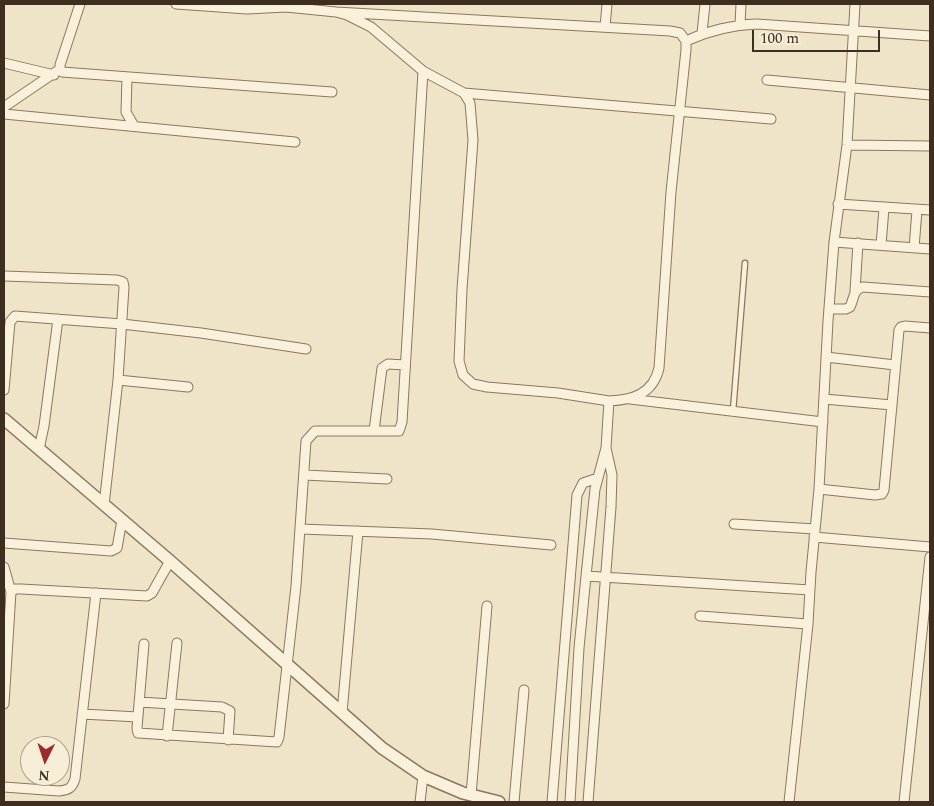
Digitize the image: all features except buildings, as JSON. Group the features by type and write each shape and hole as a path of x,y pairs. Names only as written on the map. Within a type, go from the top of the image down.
{"street":[{"path":"4,107 57,72 80,4"},
{"path":"176,4 247,9 286,7"},
{"path":"273,4 336,12 363,22 382,35 423,71 464,93 771,119"},
{"path":"605,27 607,4"},
{"path":"702,34 705,4"},
{"path":"740,25 741,4"},
{"path":"789,802 808,624 819,489 834,242 847,145 852,30 855,4"},
{"path":"336,12 358,8 680,33 686,41 686,50 671,192 658,368 656,379 642,393 629,398 609,401 558,393 487,387 474,384 463,375 459,361 473,140 470,103 464,93"},
{"path":"686,41 714,29 740,25 767,24 930,36"},
{"path":"4,63 68,73 332,92"},
{"path":"144,644 138,733 277,742 288,666 301,529 306,441 315,431 394,431 399,430 401,427 423,71"},
{"path":"127,77 126,108 134,126"},
{"path":"767,80 930,94"},
{"path":"4,114 295,142"},
{"path":"847,145 930,146"},
{"path":"838,204 930,210"},
{"path":"881,245 884,208"},
{"path":"914,248 917,210"},
{"path":"834,242 930,249"},
{"path":"830,309 846,309 850,307 855,292 858,243"},
{"path":"4,276 117,280 123,282 118,380 104,505"},
{"path":"855,292 858,288 868,287 930,292"},
{"path":"4,390 6,330 15,316 122,324 201,333 306,349"},
{"path":"39,449 44,426 58,319"},
{"path":"819,489 875,495 882,494 884,490 898,334 901,327 930,328"},
{"path":"826,357 895,364"},
{"path":"374,431 382,368 388,364 405,365"},
{"path":"118,380 188,387"},
{"path":"629,398 823,422"},
{"path":"824,399 892,405"},
{"path":"570,802 586,576 595,488 606,448 609,401"},
{"path":"4,419 170,561 382,748 423,776 466,797 499,802"},
{"path":"588,802 612,475 606,448"},
{"path":"304,475 387,480"},
{"path":"552,802 577,495 584,484 598,478"},
{"path":"4,543 111,551 117,548 122,520"},
{"path":"734,524 930,547"},
{"path":"301,529 432,534 551,545"},
{"path":"342,713 358,531"},
{"path":"904,802 926,642 930,558"},
{"path":"11,592 21,589 147,596 152,593 170,561"},
{"path":"4,567 11,592 4,704"},
{"path":"586,576 810,590"},
{"path":"4,787 59,791 68,790 73,786 96,593"},
{"path":"466,797 487,606"},
{"path":"700,616 808,624"},
{"path":"167,736 177,642"},
{"path":"514,802 524,690"},
{"path":"139,702 228,709 230,715 228,740"},
{"path":"82,714 138,717"},
{"path":"555,764 572,764"},
{"path":"420,802 423,776"}],"lane":[{"path":"733,412 745,263"}]}
